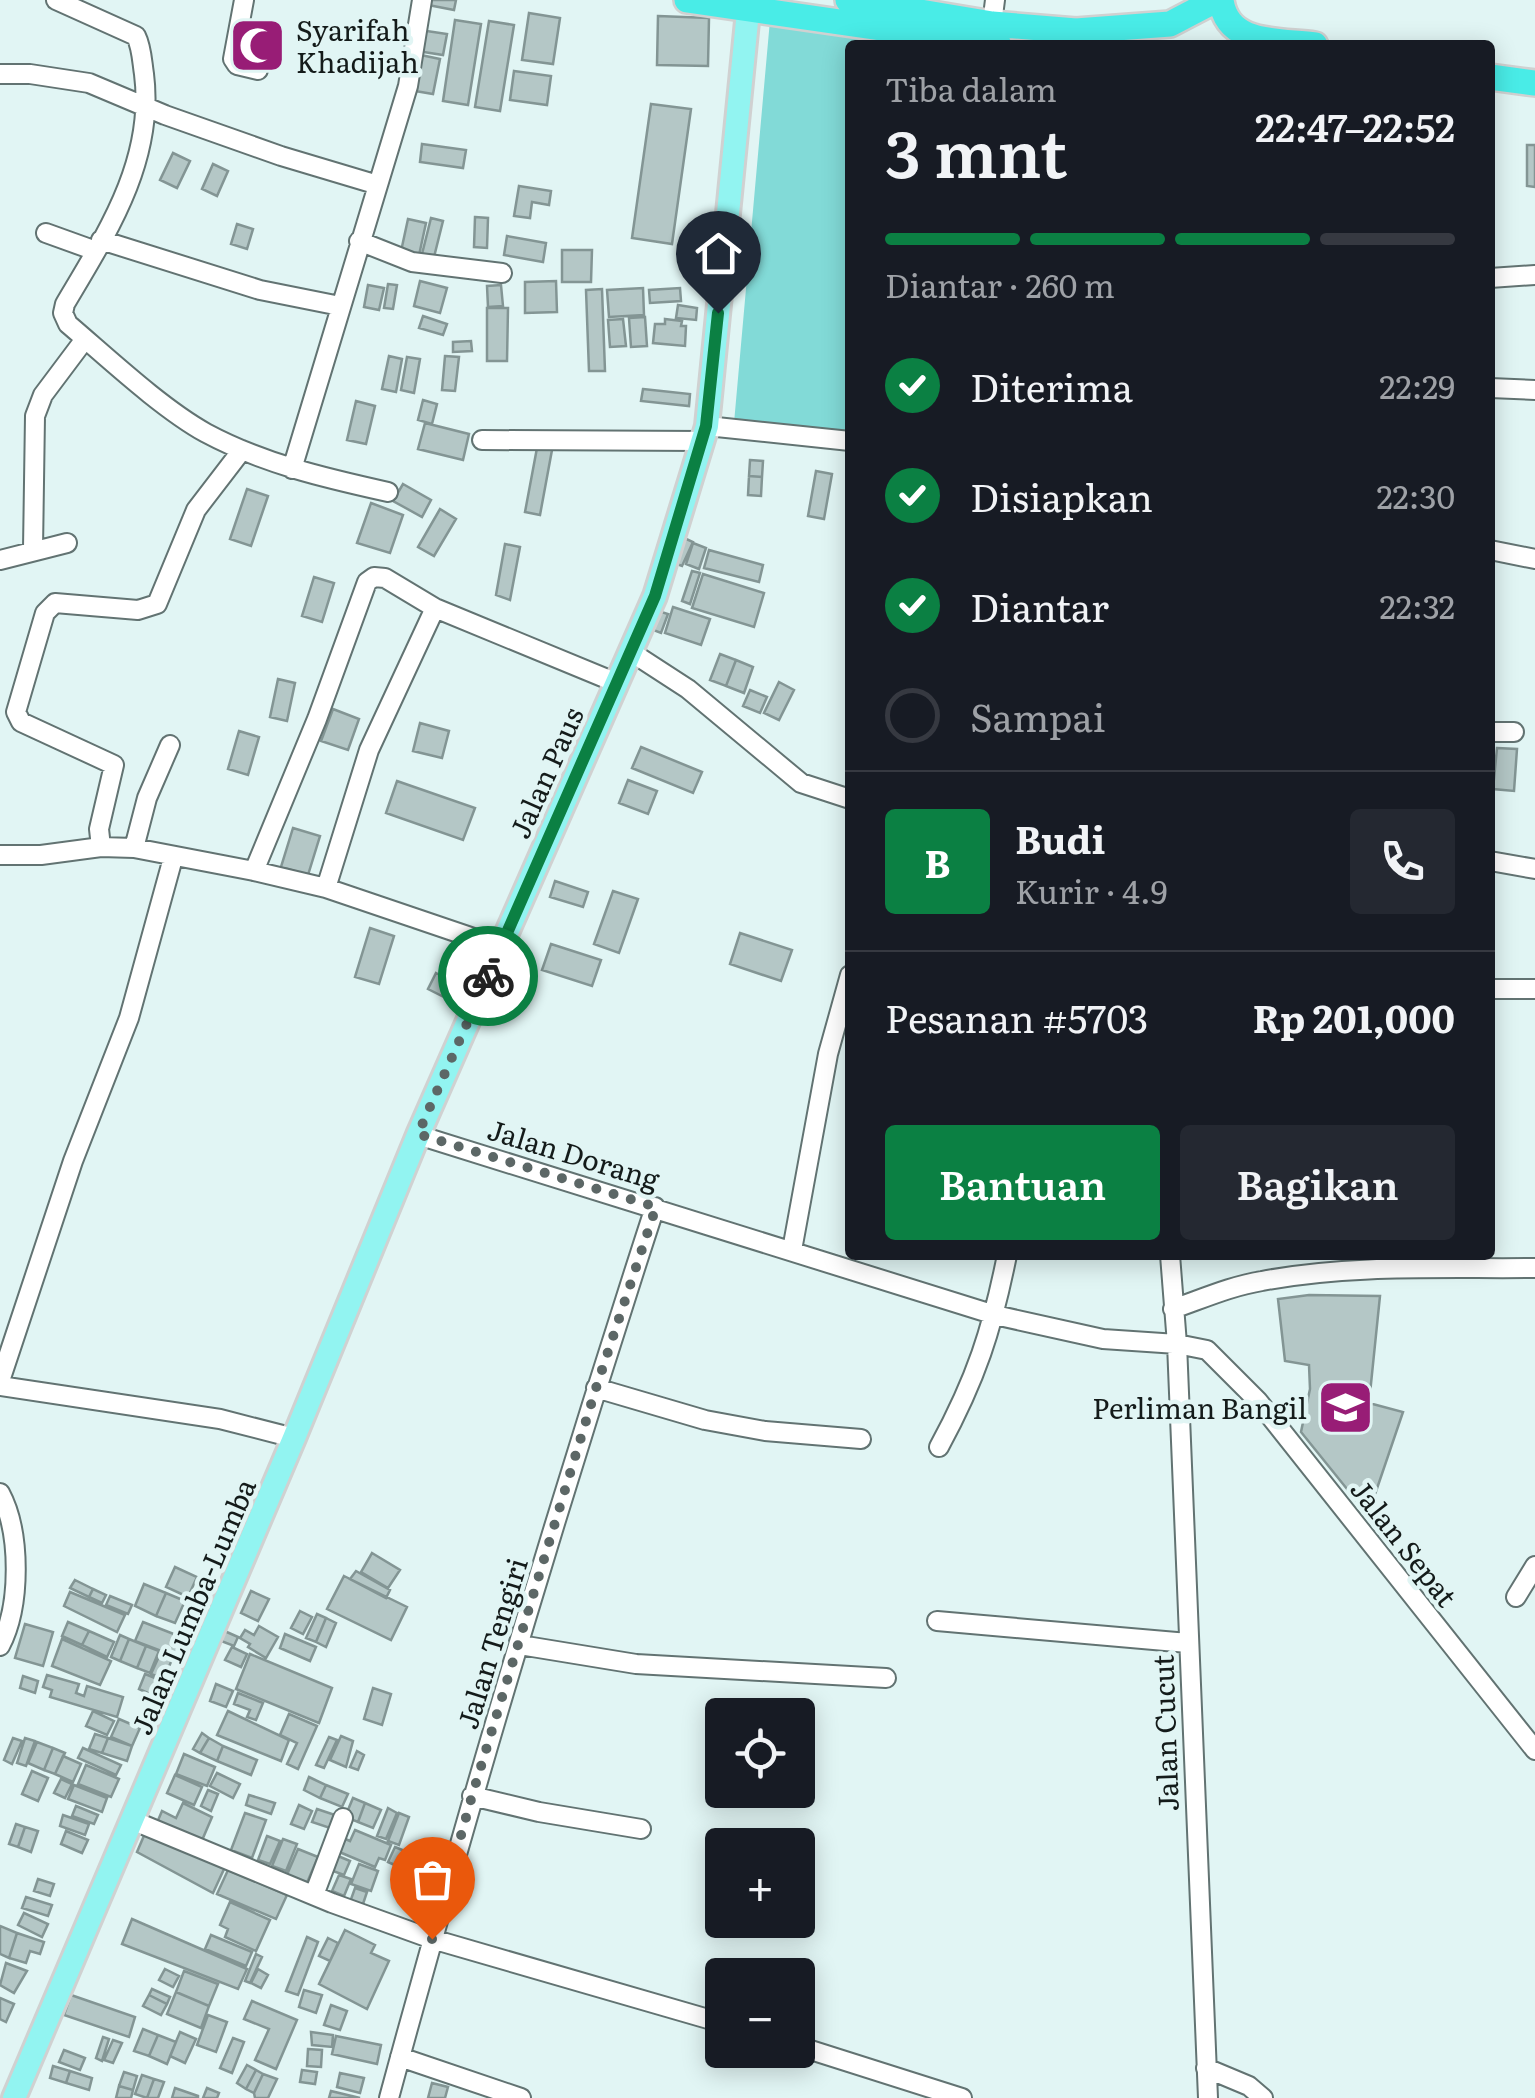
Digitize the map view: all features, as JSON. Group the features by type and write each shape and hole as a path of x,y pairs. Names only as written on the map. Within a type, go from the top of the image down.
{"highway":[{"path":"687,0 748,11 996,23 1076,31 1218,0 1229,26 1243,35 1278,40"},
{"path":"848,0 996,23"},
{"path":"1495,78 1535,83"}],"main road":[{"name":"Jalan Paus","path":"418,1134 655,596 704,433 748,11"},
{"name":"Jalan Lumba-Lumba","path":"14,2098 134,1821 418,1134"}],"street":[{"path":"56,0 136,36 147,107 144,138 134,169 63,312 68,324 203,431 292,469 388,492"},
{"path":"244,0 233,59 236,65 258,70"},
{"path":"292,469 408,86 422,0"},
{"path":"0,74 89,82 281,156 378,184"},
{"path":"46,233 260,290 340,306"},
{"path":"359,241 412,262 502,272"},
{"path":"1495,278 1535,275"},
{"path":"34,550 36,416 42,395 86,339"},
{"path":"1495,388 1535,390"},
{"path":"482,440 704,433 845,442"},
{"path":"101,847 98,829 114,765 22,722 16,712 45,612 56,603 138,610 156,604 196,510 242,450"},
{"path":"0,560 67,543"},
{"path":"1495,551 1535,559"},
{"path":"254,871 317,719 367,582 374,576 435,608 617,683"},
{"path":"326,888 369,750 435,608"},
{"path":"630,652 688,688 801,783 845,797"},
{"path":"1495,732 1514,732"},
{"path":"134,848 147,798 170,746"},
{"path":"0,855 134,848 326,888 500,948"},
{"path":"173,858 130,1018 73,1161 0,1383 220,1419 294,1438"},
{"path":"1495,863 1535,870"},
{"path":"1495,989 1535,989"},
{"path":"792,1250 828,1054 845,993"},
{"name":"Jalan Dorang","path":"418,1134 996,1315 1103,1339 1177,1344"},
{"name":"Jalan Tengiri","path":"388,2098 472,1796 596,1388 656,1207"},
{"path":"938,1447 974,1379 996,1315 1006,1260"},
{"name":"Jalan Cucut","path":"1170,1260 1208,2098"},
{"path":"1173,1310 1245,1285 1296,1276 1369,1270 1535,1268"},
{"name":"Jalan Sepat","path":"1177,1344 1206,1350 1258,1401 1535,1750"},
{"path":"596,1388 705,1420 765,1431 862,1439"},
{"path":"0,1493 14,1528 14,1590 8,1627 0,1646"},
{"path":"1516,1597 1535,1566"},
{"path":"937,1621 1188,1643"},
{"path":"520,1644 636,1664 886,1678"},
{"path":"472,1796 642,1829"},
{"path":"314,1895 343,1818"},
{"path":"134,1821 432,1939 705,2018"},
{"path":"815,2051 962,2098"},
{"path":"400,2056 521,2098"},
{"path":"1206,2068 1249,2086 1263,2098"}],"shaded area":[{"path":"770,20 905,40 845,40 845,434 734,423"}],"building":[{"path":"424,0 456,0 454,10 423,4"},
{"path":"529,13 560,18 553,64 522,60"},
{"path":"658,16 709,18 708,66 657,65"},
{"path":"455,20 481,24 468,105 443,101"},
{"path":"489,21 514,25 500,111 475,107"},
{"name":"Syarifah Khadijah","path":"247,22 280,35 267,68 234,55"},
{"path":"420,30 447,34 443,55 417,51"},
{"path":"416,54 440,59 433,94 409,90"},
{"path":"514,71 551,76 547,105 510,100"},
{"path":"651,104 691,109 672,244 632,238"},
{"path":"422,144 466,150 463,168 420,162"},
{"path":"1527,145 1535,145 1535,187 1527,186"},
{"path":"173,153 190,161 177,188 160,180"},
{"path":"213,164 228,171 217,196 202,189"},
{"path":"519,186 551,191 549,205 532,202 530,218 514,216"},
{"path":"475,217 488,218 487,248 474,247"},
{"path":"431,218 443,221 433,261 421,258"},
{"path":"408,219 426,223 418,260 400,256"},
{"path":"237,224 253,229 247,249 231,244"},
{"path":"507,236 546,243 543,262 504,255"},
{"path":"562,250 592,250 591,282 562,282"},
{"path":"420,281 447,288 440,313 414,306"},
{"path":"556,281 557,312 525,313 525,282"},
{"path":"388,284 397,285 393,309 384,308"},
{"path":"368,285 384,288 379,310 364,307"},
{"path":"501,285 503,306 488,307 487,286"},
{"path":"643,288 644,315 609,317 607,290"},
{"path":"680,288 681,301 650,303 649,290"},
{"path":"602,289 605,371 589,371 586,290"},
{"path":"678,305 697,308 696,320 676,318"},
{"path":"487,308 508,308 507,361 487,361"},
{"path":"423,316 447,324 443,335 419,328"},
{"path":"645,317 647,346 631,347 629,318"},
{"path":"623,319 626,346 610,347 608,320"},
{"path":"665,319 682,321 681,326 686,326 685,346 653,343 655,324 665,324"},
{"path":"471,341 472,351 453,352 453,342"},
{"path":"389,356 402,359 396,392 382,389"},
{"path":"445,356 459,357 455,391 442,390"},
{"path":"407,357 420,359 414,393 401,390"},
{"path":"643,389 690,394 689,406 641,401"},
{"path":"423,400 437,404 432,424 418,420"},
{"path":"356,401 375,406 366,444 347,440"},
{"path":"425,423 469,434 463,460 418,449"},
{"path":"537,448 552,450 540,515 525,512"},
{"path":"750,460 763,461 762,477 749,476"},
{"path":"816,471 832,474 824,519 808,516"},
{"path":"749,476 762,477 761,496 748,495"},
{"path":"403,484 431,500 422,517 393,501"},
{"path":"247,489 268,496 251,546 230,539"},
{"path":"371,503 403,515 390,553 357,543"},
{"path":"440,509 456,519 434,556 418,547"},
{"path":"682,537 693,542 682,566 671,562"},
{"path":"693,543 706,548 699,569 686,564"},
{"path":"505,544 520,547 510,600 496,595"},
{"path":"709,550 763,565 759,582 704,568"},
{"path":"692,571 700,573 690,604 682,601"},
{"path":"703,574 764,593 754,627 692,608"},
{"path":"314,577 334,583 322,622 302,616"},
{"path":"673,607 710,619 701,645 665,633"},
{"path":"655,610 668,614 661,633 648,628"},
{"path":"720,654 736,660 726,686 710,680"},
{"path":"736,660 753,667 744,693 726,686"},
{"path":"278,679 295,683 287,721 270,717"},
{"path":"779,682 794,690 779,720 764,713"},
{"path":"750,690 767,697 760,713 743,706"},
{"path":"333,709 359,719 348,750 321,741"},
{"path":"420,723 449,731 442,758 413,751"},
{"path":"239,731 259,737 248,775 228,769"},
{"path":"641,747 702,772 693,793 632,768"},
{"path":"1497,748 1517,749 1514,791 1495,789"},
{"path":"628,780 657,791 648,814 619,803"},
{"path":"397,781 475,808 463,840 386,813"},
{"path":"293,828 320,836 308,875 281,867"},
{"path":"555,881 588,892 583,907 550,897"},
{"path":"613,891 638,899 619,953 594,944"},
{"path":"370,928 394,936 379,984 355,977"},
{"path":"740,933 792,950 781,981 730,964"},
{"path":"551,944 601,960 592,986 542,970"},
{"path":"436,973 460,985 452,1001 428,989"},
{"name":"Perliman Bangil","path":"1309,1295 1380,1296 1369,1403 1403,1412 1368,1515 1301,1432 1310,1389 1309,1365 1285,1361 1278,1299"},
{"path":"372,1553 400,1570 388,1588 361,1572"},
{"path":"175,1567 197,1577 188,1597 166,1587"},
{"path":"356,1571 390,1590 386,1598 350,1579"},
{"path":"344,1576 407,1607 391,1640 327,1609"},
{"path":"75,1580 93,1589 89,1597 70,1588"},
{"path":"144,1584 166,1593 156,1616 135,1606"},
{"path":"93,1589 106,1595 102,1603 89,1597"},
{"path":"251,1591 269,1599 258,1621 241,1613"},
{"path":"70,1592 125,1615 117,1632 64,1606"},
{"path":"166,1593 185,1601 175,1623 156,1616"},
{"path":"110,1596 132,1605 128,1614 106,1605"},
{"path":"300,1611 312,1617 303,1634 291,1628"},
{"path":"317,1614 326,1618 316,1642 306,1638"},
{"path":"326,1618 336,1623 326,1647 316,1642"},
{"path":"68,1622 89,1631 82,1645 62,1636"},
{"path":"143,1622 184,1638 177,1657 135,1641"},
{"path":"25,1624 53,1632 43,1666 15,1658"},
{"path":"259,1626 278,1637 266,1658 240,1638 245,1630 254,1635"},
{"path":"220,1629 238,1637 234,1646 216,1639"},
{"path":"89,1631 114,1642 107,1657 82,1645"},
{"path":"285,1634 316,1647 310,1661 280,1648"},
{"path":"120,1635 129,1639 120,1661 111,1657"},
{"path":"62,1639 111,1661 100,1685 52,1666"},
{"path":"129,1639 146,1646 137,1668 120,1661"},
{"path":"146,1646 159,1651 150,1673 137,1668"},
{"path":"232,1647 247,1654 241,1667 225,1660"},
{"path":"161,1652 173,1657 164,1679 151,1674"},
{"path":"250,1654 332,1688 319,1723 236,1689"},
{"path":"145,1674 165,1682 159,1698 139,1689"},
{"path":"47,1675 79,1684 76,1693 84,1696 87,1686 123,1697 117,1717 50,1697 52,1690 43,1687"},
{"path":"23,1676 38,1681 35,1693 20,1688"},
{"path":"216,1684 233,1691 226,1707 210,1701"},
{"path":"373,1688 391,1694 382,1725 364,1719"},
{"path":"238,1693 263,1703 256,1720 247,1717 250,1710 234,1704"},
{"path":"93,1711 114,1721 107,1735 86,1726"},
{"path":"228,1711 289,1740 281,1761 217,1735"},
{"path":"289,1714 317,1726 298,1769 287,1764 297,1743 280,1735"},
{"path":"119,1719 140,1728 132,1746 111,1737"},
{"path":"202,1733 209,1738 200,1753 193,1749"},
{"path":"95,1734 108,1738 102,1753 89,1749"},
{"path":"341,1736 353,1741 346,1767 330,1760"},
{"path":"329,1737 337,1740 324,1768 316,1765"},
{"path":"13,1738 22,1741 12,1764 4,1760"},
{"path":"25,1738 35,1741 26,1766 17,1763"},
{"path":"108,1738 132,1746 127,1761 102,1753"},
{"path":"209,1738 223,1746 217,1761 200,1753"},
{"path":"37,1742 53,1748 44,1770 28,1763"},
{"path":"223,1746 257,1760 251,1775 217,1761"},
{"path":"53,1748 65,1753 55,1774 44,1770"},
{"path":"83,1748 121,1765 116,1775 78,1758"},
{"path":"357,1751 364,1755 358,1770 350,1767"},
{"path":"184,1754 215,1767 207,1786 176,1774"},
{"path":"63,1756 81,1764 73,1782 55,1774"},
{"path":"86,1765 119,1779 111,1797 78,1784"},
{"path":"32,1771 48,1778 38,1801 22,1794"},
{"path":"217,1773 240,1784 233,1798 210,1786"},
{"path":"175,1775 202,1787 194,1805 167,1793"},
{"path":"309,1777 326,1785 320,1798 304,1790"},
{"path":"61,1779 72,1784 65,1798 54,1793"},
{"path":"74,1785 107,1798 102,1812 68,1799"},
{"path":"326,1785 348,1794 342,1807 320,1798"},
{"path":"208,1790 218,1794 211,1811 201,1806"},
{"path":"249,1795 275,1803 271,1814 246,1805"},
{"path":"353,1798 365,1803 358,1822 345,1817"},
{"path":"183,1803 212,1817 200,1845 156,1825 162,1811 176,1818"},
{"path":"365,1803 381,1810 373,1828 358,1822"},
{"path":"299,1805 312,1811 304,1829 291,1824"},
{"path":"76,1806 98,1815 94,1824 72,1816"},
{"path":"388,1808 397,1813 386,1839 377,1836"},
{"path":"317,1809 341,1817 336,1830 312,1822"},
{"path":"245,1813 266,1820 252,1858 231,1850"},
{"path":"399,1813 409,1817 399,1845 388,1841"},
{"path":"63,1815 89,1824 85,1835 60,1826"},
{"path":"16,1824 25,1827 18,1847 9,1844"},
{"path":"25,1827 38,1831 31,1852 18,1847"},
{"path":"355,1830 391,1845 385,1860 379,1858 375,1867 337,1851 343,1838 350,1841"},
{"path":"66,1831 88,1840 82,1853 61,1844"},
{"path":"146,1831 224,1869 213,1893 137,1852"},
{"path":"267,1836 280,1841 270,1864 258,1860"},
{"path":"283,1839 297,1844 286,1871 272,1866"},
{"path":"395,1847 412,1854 406,1870 388,1862"},
{"path":"298,1849 318,1857 306,1885 286,1877"},
{"path":"338,1856 350,1861 344,1875 333,1871"},
{"path":"359,1864 378,1871 371,1891 351,1884"},
{"path":"228,1870 287,1895 276,1919 217,1894"},
{"path":"339,1875 351,1879 344,1896 332,1891"},
{"path":"38,1879 54,1884 50,1896 34,1891"},
{"path":"355,1888 367,1892 362,1907 350,1902"},
{"path":"26,1897 52,1905 48,1916 22,1908"},
{"path":"230,1902 270,1920 256,1951 225,1937 228,1929 220,1925"},
{"path":"24,1913 48,1924 42,1937 18,1925"},
{"path":"132,1919 247,1969 238,1989 122,1944"},
{"path":"0,1926 17,1933 9,1958 0,1954"},
{"path":"345,1930 375,1945 371,1953 389,1961 367,2009 319,1984"},
{"path":"17,1933 44,1942 40,1954 30,1951 26,1963 9,1958"},
{"path":"211,1935 252,1952 246,1966 205,1949"},
{"path":"307,1937 318,1942 298,1995 286,1991"},
{"path":"328,1938 338,1943 330,1961 319,1956"},
{"path":"256,1954 262,1957 250,1983 245,1981"},
{"path":"6,1963 27,1971 14,1993 0,1985"},
{"path":"165,1969 179,1976 173,1987 159,1980"},
{"path":"258,1969 268,1975 261,1988 251,1983"},
{"path":"184,1971 218,1984 209,2006 176,1992"},
{"path":"152,1989 170,1997 167,2004 149,1995"},
{"path":"304,1990 322,1995 316,2013 299,2007"},
{"path":"176,1992 209,2006 201,2028 167,2014"},
{"path":"71,1995 135,2017 129,2037 64,2015"},
{"path":"149,1995 167,2004 161,2015 143,2006"},
{"path":"0,1998 14,2004 6,2022 0,2019"},
{"path":"252,2001 297,2020 276,2069 255,2060 269,2029 244,2019"},
{"path":"331,2005 347,2011 340,2030 324,2025"},
{"path":"208,2015 227,2022 216,2052 197,2045"},
{"path":"143,2029 158,2035 149,2056 134,2051"},
{"path":"180,2032 196,2039 185,2063 170,2056"},
{"path":"311,2032 333,2035 332,2047 312,2045"},
{"path":"158,2035 176,2042 167,2064 149,2056"},
{"path":"336,2036 381,2045 377,2064 332,2054"},
{"path":"103,2037 109,2039 102,2061 96,2058"},
{"path":"233,2038 244,2042 232,2073 220,2068"},
{"path":"113,2040 122,2043 113,2063 104,2060"},
{"path":"308,2049 322,2050 321,2067 307,2066"},
{"path":"64,2050 85,2058 80,2070 59,2062"},
{"path":"247,2065 256,2070 246,2089 237,2083"},
{"path":"53,2066 70,2071 66,2083 50,2078"},
{"path":"256,2070 263,2074 254,2093 246,2089"},
{"path":"302,2070 317,2072 315,2084 300,2082"},
{"path":"70,2071 92,2078 89,2090 66,2083"},
{"path":"124,2072 137,2076 133,2090 119,2086"},
{"path":"340,2073 364,2078 360,2093 337,2087"},
{"path":"263,2074 277,2079 268,2098 255,2098 254,2093"},
{"path":"142,2075 154,2079 147,2098 135,2094"},
{"path":"154,2079 164,2082 158,2098 147,2098"},
{"path":"432,2083 448,2087 445,2098 428,2098"},
{"path":"119,2086 133,2090 131,2098 116,2098"},
{"path":"175,2088 198,2096 198,2098 172,2098"},
{"path":"207,2088 219,2093 217,2098 203,2098"},
{"path":"331,2091 360,2098 329,2098"}],"way so far":[{"path":"432,1939 596,1388 656,1207 418,1134 488,976"}],"place":[{"name":"Syarifah Khadijah","path":"257,45"},
{"name":"Perliman Bangil","path":"1346,1407"}],"route":[{"path":"488,976 655,596 706,426 718,313"}]}
